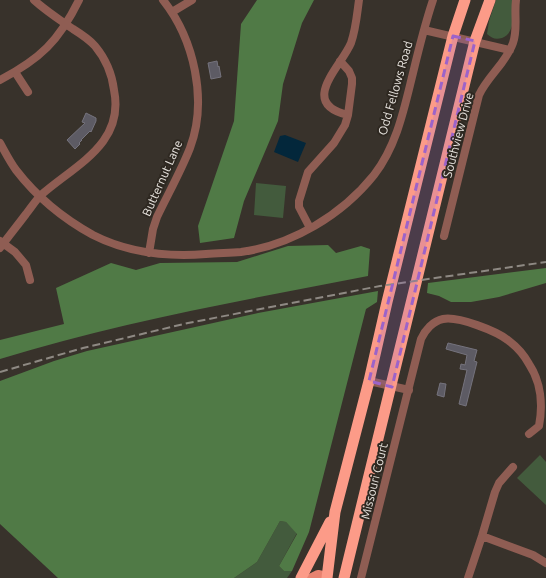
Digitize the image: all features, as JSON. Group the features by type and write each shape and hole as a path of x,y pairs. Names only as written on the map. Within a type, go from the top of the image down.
{"highway":[{"path":"327,578 335,512 369,381 387,302 454,36 465,0"},
{"path":"344,578 392,387 475,41 490,0"},
{"path":"301,578 335,512"},
{"path":"327,578 341,563 351,546"}],"main road":[{"path":"312,578 318,575 327,578"}],"street":[{"path":"30,280 26,265 15,252 1,244 40,196 98,149 108,134 115,116 116,98 113,81 104,61 91,42 44,9 34,0"},
{"path":"0,80 15,72 44,52 54,42 79,0"},
{"name":"Butternut Lane","path":"149,253 153,229 157,217 190,147 197,112 196,76 192,57 186,39 172,12 163,0"},
{"path":"172,12 192,0"},
{"path":"348,115 333,110 326,102 325,96 328,80 348,49 352,38 359,0"},
{"name":"Odd Fellows Road","path":"0,143 15,170 40,196 73,222 93,235 118,245 149,253 173,256 241,252 263,247 284,240 310,228 342,207 359,192 387,154 397,133 405,107 433,0"},
{"name":"Southview Drive","path":"444,236 479,95 505,59 510,50 515,34 516,0"},
{"path":"424,30 510,50"},
{"path":"310,228 299,207 299,201 308,172 340,135 348,115 352,78 350,71 340,60"},
{"path":"15,72 28,92"},
{"name":"Missouri Court","path":"361,578 421,339 431,325 443,319 462,321 482,326 510,341 522,353 533,370 540,393 541,415 539,426 529,434"},
{"path":"369,381 409,390"},
{"path":"468,578 495,492 499,483 513,467"},
{"path":"482,536 533,555 546,563"}],"highlighted area":[{"path":"453,36 475,41 392,387 369,381"}],"green space":[{"path":"257,0 314,0 302,23 283,84 278,121 244,201 234,238 200,243 198,226 234,121 241,24"},
{"path":"496,0 514,0 513,22 510,32 502,38 495,39 487,34 489,21"},
{"path":"256,183 286,186 283,218 254,215"},
{"path":"328,245 336,253 361,246 370,249 368,276 229,303 137,323 0,359 0,340 64,324 56,288 111,263 136,270 160,263 237,262 288,246"},
{"path":"546,268 546,283 499,297 471,302 451,302 439,296 427,293 428,283"},
{"path":"378,291 377,302 366,309 309,532 292,571 284,571 279,566 297,534 286,522 280,521 257,562 234,578 58,578 0,524 0,381 54,361 87,351 258,313"},
{"path":"540,455 546,462 546,505 517,478"},
{"path":"280,521 286,522 297,533 279,566 284,571 292,571 287,578 234,578 257,562"}],"water":[{"path":"285,135 306,143 298,162 274,152 280,136"}],"building":[{"path":"217,61 221,77 211,79 208,63"},
{"path":"86,113 96,118 96,121 91,132 90,131 81,140 79,143 80,144 75,149 67,140 85,123 82,122"},
{"path":"448,343 477,350 474,361 477,362 466,406 459,404 467,370 460,369 461,364 465,365 467,355 446,349"},
{"path":"440,383 446,384 444,397 437,395"}],"railway":[{"path":"0,372 83,348 188,323 380,286 546,262"}]}
